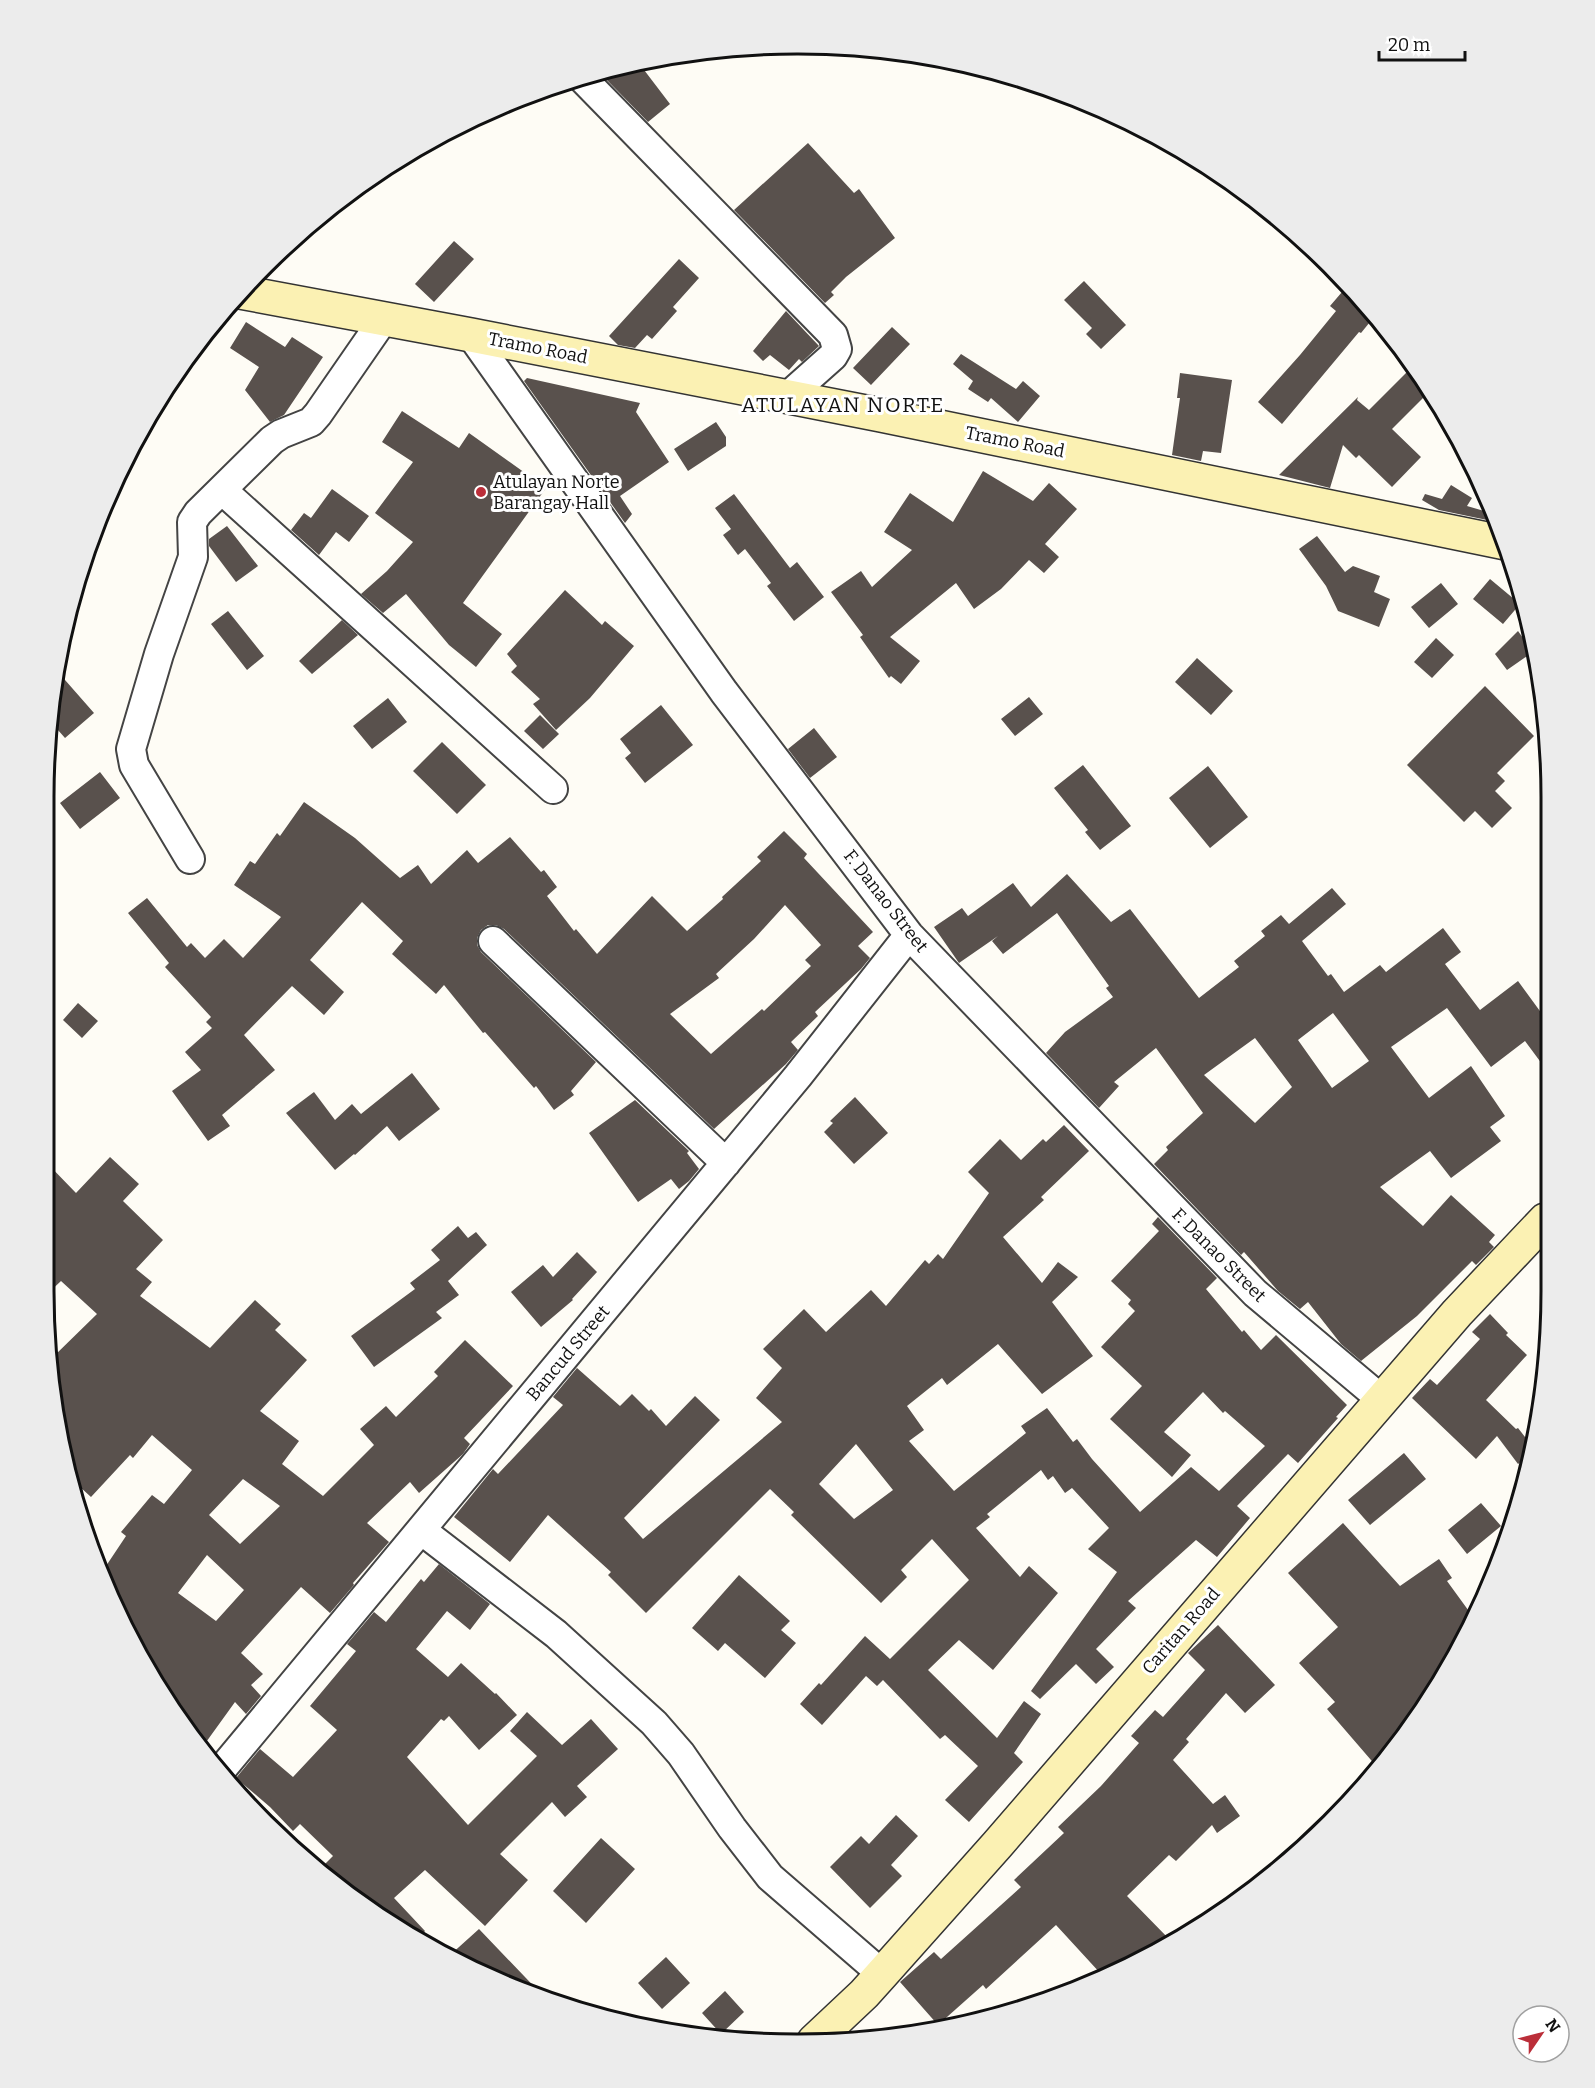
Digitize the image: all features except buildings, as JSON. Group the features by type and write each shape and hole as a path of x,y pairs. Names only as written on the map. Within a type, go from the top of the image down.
{"main road":[{"name":"Tramo Road","path":"251,294 787,397 1495,541"},
{"name":"Caritan Road","path":"823,2033 864,1994 997,1845 1381,1399 1457,1313 1541,1224"}],"street":[{"path":"588,84 833,335 837,349 833,356 787,397"},
{"path":"190,859 134,765 131,749 159,654 193,557 192,522 198,513 272,440 280,434 311,422 335,392 383,320"},
{"name":"F. Danao Street","path":"471,335 724,692 909,935 1255,1293 1381,1399"},
{"path":"222,490 553,789"},
{"name":"Bancud Street","path":"226,1765 798,1076 909,935"},
{"path":"494,941 726,1162"},
{"path":"421,1530 556,1634 654,1723 681,1754 732,1828 770,1877 882,1974"}],"place":[{"name":"Atulayan Norte Barangay Hall","path":"481,492"}],"district":[{"name":"ATULAYAN NORTE","path":"843,405"}]}
